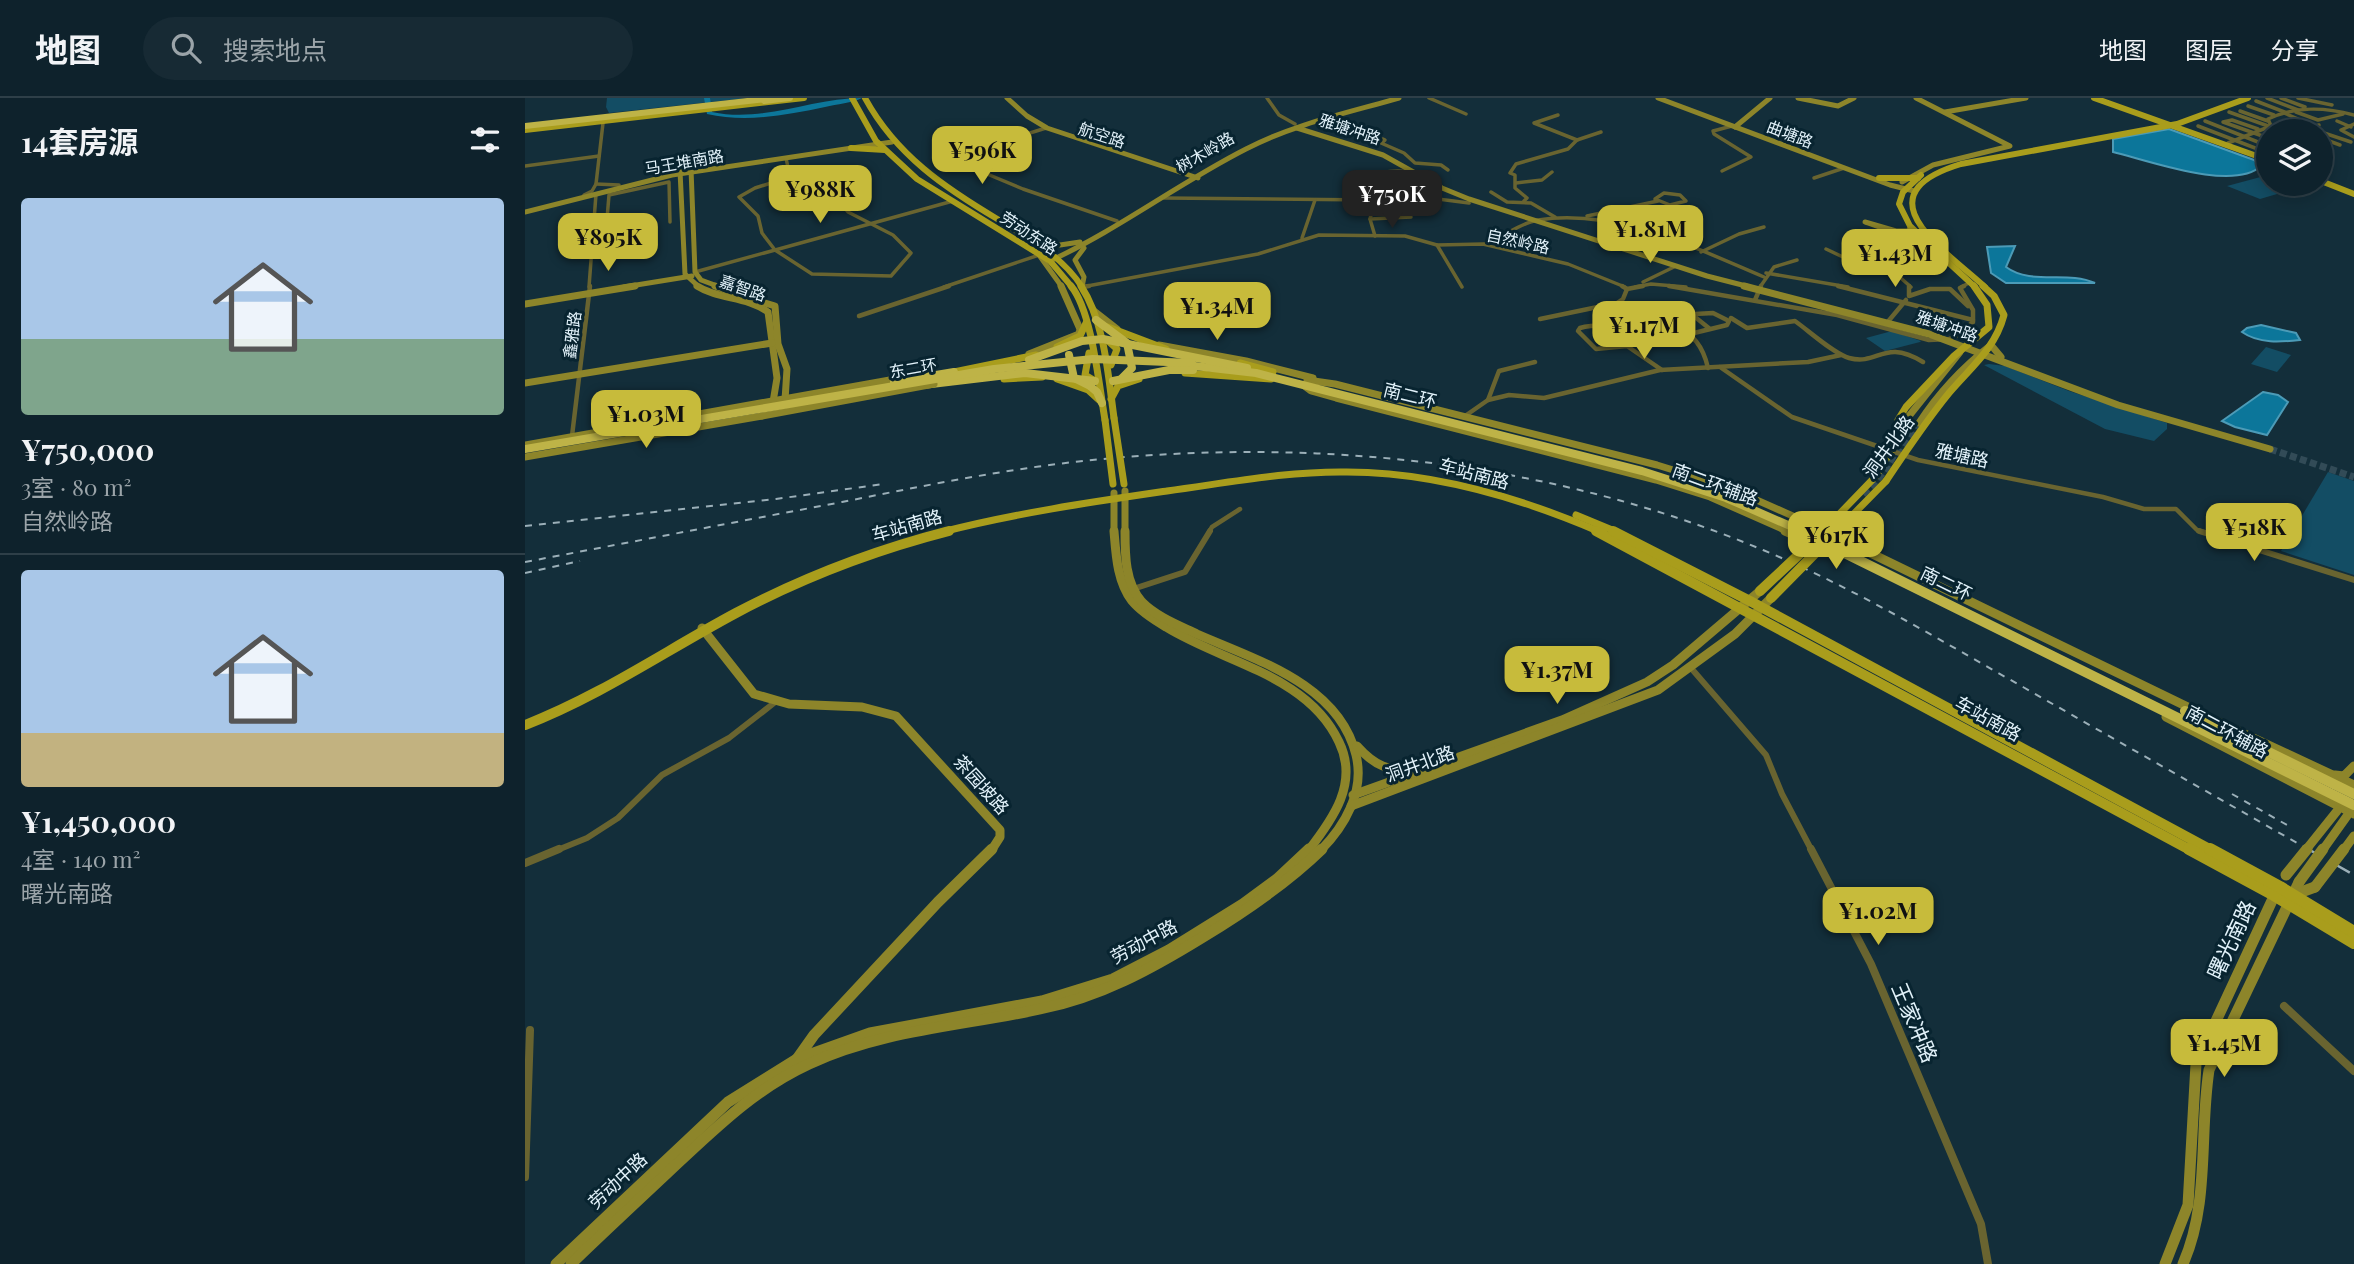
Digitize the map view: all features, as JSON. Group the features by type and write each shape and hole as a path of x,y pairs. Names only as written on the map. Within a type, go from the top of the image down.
{"highway":[{"path":"525,128 774,98"},
{"path":"525,128 790,98"},
{"path":"1095,315 1105,329 1124,340 1129,350 1131,372 1112,381"},
{"path":"1082,340 1070,350 1070,367 1074,378 1092,384 1106,401"},
{"path":"771,404 1027,361 1082,340 1107,340 1247,368"},
{"name":"东二环","path":"525,451 771,404 960,374 1063,361 1133,359 1247,368 1305,383"},
{"name":"东二环","path":"525,451 993,372 1106,362 1214,367 1271,374 1290,382 1305,383"},
{"path":"1112,381 1178,369 1271,374"},
{"path":"907,387 1025,373 1064,376 1092,384"},
{"name":"南二环","path":"1305,383 1659,470 1742,498 2354,794"},
{"name":"南二环","path":"1305,383 1642,471 1755,509 2103,678 2354,805"}],"main road":[{"path":"738,103 753,98"},
{"path":"525,128 678,109 804,98"},
{"name":"航空路","path":"1007,98 1049,128 1198,175"},
{"name":"航空路","path":"1014,98 1021,109"},
{"name":"树木岭路","path":"1050,257 1082,244 1164,198 1244,145 1390,98"},
{"name":"树木岭路","path":"1298,126 1399,98"},
{"name":"曲塘路","path":"1658,98 1879,178"},
{"name":"曲塘路","path":"1664,98 1903,188"},
{"path":"1733,125 1764,98"},
{"path":"1733,125 1770,98"},
{"path":"1800,98 1835,106 1843,106 1853,98"},
{"path":"1903,188 1933,165 2010,146 1917,98"},
{"path":"1945,112 2026,98"},
{"path":"2094,98 2146,115 2180,118"},
{"path":"2100,98 2165,125 2182,129"},
{"path":"2165,125 2233,98"},
{"path":"1903,188 1922,178 1968,162 2189,121 2248,98"},
{"name":"劳动东路","path":"866,99 891,140 931,176 1036,241 1076,292 1086,319 1082,340"},
{"name":"劳动东路","path":"854,101 878,142 917,179 1050,257 1082,286 1095,315 1112,381 1106,401"},
{"path":"525,128 603,123 671,113 678,109"},
{"path":"525,128 671,113"},
{"path":"2146,115 2155,122 2256,153"},
{"path":"2189,121 2187,125 2256,152"},
{"path":"2165,125 2199,130"},
{"name":"雅塘冲路","path":"1298,126 1375,151 1454,193 1759,289"},
{"name":"雅塘冲路","path":"1298,126 1378,149 1457,191 1676,266 1948,339 1966,348 1985,351 2118,405 2270,447"},
{"path":"851,146 864,141 870,131"},
{"name":"马王堆南路","path":"691,171 891,140"},
{"path":"851,146 887,150"},
{"name":"马王堆南路","path":"525,211 619,185 681,172 851,146"},
{"path":"525,302 696,274 691,171"},
{"path":"681,172 686,275"},
{"name":"马王堆南路","path":"525,211 681,172"},
{"name":"树木岭路","path":"1082,244 1198,175"},
{"path":"1879,178 1903,188"},
{"path":"1903,188 1922,178"},
{"path":"2333,184 2354,193"},
{"name":"洞井北路","path":"1357,794 1562,720 1647,682 1673,665 1747,604 1843,513 1876,476 1891,451 1898,420 1906,407 1985,332 1990,320 1987,304 1911,227 1900,208 1903,188"},
{"name":"洞井北路","path":"1349,802 1594,717 1658,690 1735,634 1886,481 1944,399 1977,364 2004,323 1999,302 1920,226 1910,209 1910,198 1903,188"},
{"path":"1911,227 1902,232 1865,222 1930,245"},
{"path":"1036,241 1060,245 1082,244 1075,260 1084,277 1082,286"},
{"path":"1050,257 1080,324 1085,375 1092,384"},
{"name":"嘉智路","path":"696,274 701,280 718,288 775,306 778,344 787,369 785,400"},
{"name":"嘉智路","path":"686,275 695,285 722,297 762,306 768,312 777,378 771,404"},
{"path":"1095,315 1118,331 1172,351 1271,374"},
{"path":"1095,315 1112,327 1164,346 1246,361 1335,384"},
{"path":"1086,319 1082,340 1106,401 1119,491 1118,571 1129,590"},
{"path":"525,451 572,436 771,404 1024,355 1082,340"},
{"path":"1106,401 1112,381 1109,367 1117,349 1107,340"},
{"path":"525,383 772,343"},
{"path":"1905,421 1966,348"},
{"path":"1919,423 1937,397 1985,351 1994,352 2005,360"},
{"path":"1977,364 1988,360 2005,360"},
{"path":"1112,381 1179,372 1290,382"},
{"path":"971,379 1048,378 1074,384 1106,401"},
{"name":"南二环辅路","path":"1305,383 1335,384 1707,480 1850,542 2203,715 2354,785"},
{"name":"南二环辅路","path":"1305,383 1323,395 1656,480 1710,497 1794,534 2155,712 2351,815"},
{"path":"525,451 762,416 934,384"},
{"name":"车站南路","path":"525,723 613,687 703,630 822,573 885,549 1119,491 1163,489 1296,474 1366,472 1457,486 1581,520 1747,604 2277,891 2354,943"},
{"path":"1807,522 1822,525 1833,521 1866,495 1841,526 1850,542"},
{"name":"劳动中路","path":"556,1264 728,1102 797,1059 870,1033 1064,995 1129,972 1263,892 1315,846 1340,810 1357,794 1359,763 1353,743 1337,712 1307,686 1164,618 1129,590"},
{"name":"劳动中路","path":"571,1264 737,1106 779,1079 835,1053 873,1040 1065,1003 1132,979 1280,888 1325,845 1349,802 1348,767 1343,744 1331,723 1313,704 1284,684 1159,623 1141,610 1129,590"},
{"path":"703,630 754,694 774,704"},
{"name":"茶园坡路","path":"774,704 874,708 896,716 1000,830 1000,837 988,856 929,911 814,1035 779,1079"},
{"path":"1353,743 1375,765 1390,770 1405,770 1436,760 1450,760"},
{"path":"2331,774 2344,776 2354,766"},
{"name":"曙光南路","path":"2165,1264 2178,1237 2188,1205 2196,1064 2277,891 2286,875 2337,811"},
{"name":"曙光南路","path":"2183,1264 2201,1212 2206,1091 2210,1070 2299,883 2351,815"},
{"path":"2291,900 2315,887 2354,836"},
{"name":"车站南路","path":"2291,900 2354,932"}],"street":[{"path":"1267,98 1279,115 1298,126"},
{"path":"1429,98 1466,114"},
{"path":"2267,98 2318,120 2348,113"},
{"path":"2281,98 2308,108 2348,113"},
{"path":"2299,98 2332,106"},
{"path":"2256,101 2300,119"},
{"path":"2248,106 2276,115"},
{"path":"2268,119 2308,108"},
{"path":"2240,111 2257,119"},
{"path":"2229,113 2256,121"},
{"path":"2348,113 2352,122"},
{"path":"1558,115 1534,123 1577,140"},
{"path":"2252,134 2232,120 2223,122 2252,134 2256,136"},
{"path":"2205,121 2252,134"},
{"path":"2337,121 2352,122"},
{"path":"2352,122 2341,130 2354,137"},
{"path":"584,195 596,184 603,123"},
{"path":"1723,171 1751,157 1714,134 1713,131 1733,125"},
{"path":"1049,128 1011,139 968,166 1023,189 1117,221"},
{"path":"1524,201 1527,198 1515,188 1516,183 1510,170 1515,163 1568,149 1577,140 1601,132"},
{"path":"2231,142 2256,132"},
{"path":"2334,136 2346,134"},
{"path":"2334,136 2353,144"},
{"path":"1383,139 1385,141 1381,143 1404,153 1415,163 1435,163 1448,170"},
{"path":"2333,143 2342,146 2353,144"},
{"path":"525,166 599,156"},
{"path":"786,158 790,177"},
{"path":"1814,178 1844,168"},
{"path":"1381,173 1402,169 1417,174 1423,184 1398,193"},
{"path":"1516,183 1542,180 1552,172"},
{"path":"790,177 807,177 822,181 848,212 872,223 893,235 911,253 891,276 812,274 775,250 762,233 758,216 739,197 755,188 790,177"},
{"path":"615,230 605,231 607,198 618,192 669,182 670,222"},
{"path":"596,184 619,185"},
{"path":"1491,192 1507,201 1524,201 1557,218"},
{"path":"1398,193 1469,203"},
{"name":"树木岭路","path":"1164,198 1375,200 1398,193"},
{"path":"1582,217 1658,201 1674,205 1686,201 1686,198 1672,193 1657,196 1658,201"},
{"name":"鑫雅路","path":"572,436 589,291 596,194"},
{"path":"1302,238 1315,200"},
{"path":"1375,200 1370,219 1375,236"},
{"path":"696,274 953,201"},
{"path":"670,213 684,211"},
{"path":"1370,219 1411,217"},
{"path":"1483,244 1492,242 1522,224 1538,220 1594,218 1701,251 1765,275 1852,287 1971,319"},
{"path":"1701,251 1739,234 1764,227"},
{"name":"自然岭路","path":"1082,286 1258,254 1319,234 1405,236 1437,245 1483,244 1568,264 1619,283 1627,289"},
{"path":"1437,245 1462,287"},
{"path":"1540,320 1616,303 1623,299 1627,289 1651,284 1684,287 1888,323 1909,296 1909,282 1885,268 1866,267 1826,248"},
{"path":"859,316 1050,257"},
{"path":"1755,300 1765,275 1779,262 1797,260"},
{"path":"1637,286 1676,266"},
{"path":"1948,339 1968,329 1973,310 1960,288 1969,283"},
{"path":"1909,296 1930,289 1950,289 1971,309 1971,319"},
{"path":"1690,334 1727,325 1729,321 1719,312 1695,314 1695,317 1710,329"},
{"path":"1731,318 1747,328 1795,321 1841,355 1858,359 1906,350 1923,362"},
{"path":"1662,370 1627,346 1596,349 1578,331 1592,325 1654,323 1690,334 1706,349 1708,368"},
{"path":"1465,416 1488,400 1509,395 1544,398 1662,370 1808,362 1841,355"},
{"path":"1488,400 1499,371 1535,362"},
{"name":"雅塘路","path":"1720,367 1792,417 1891,451 1941,467 2103,496 2144,509 2176,509 2197,530 2354,580"},
{"path":"1129,590 1185,572 1212,527 1240,509"},
{"name":"王家冲路","path":"1691,668 1766,755 1782,794 1871,964 1981,1224 1988,1264"},
{"path":"525,863 587,838 608,825 662,775 729,738 748,721 774,704"},
{"path":"2284,1006 2354,1071"},
{"path":"525,1177 530,1030"}],"shaded area":[{"path":"607,98 748,98 609,113 606,107"},
{"path":"2169,129 2254,160 2256,169 2231,176 2189,172 2113,152 2113,139"},
{"path":"2256,178 2256,196 2270,196 2260,199 2227,186"},
{"path":"2015,246 2006,267 2016,273 2084,279 2095,283 2006,283 1991,273 1987,247"},
{"path":"2261,325 2296,333 2300,340 2263,340 2242,332"},
{"path":"1892,331 1921,341 1885,351 1866,338"},
{"path":"2266,347 2291,355 2277,372 2251,364"},
{"path":"1984,365 2005,366 2069,391 2167,423 2167,429 2154,441 2105,429"},
{"path":"2263,392 2278,395 2288,402 2267,435 2222,421"},
{"path":"2328,472 2354,481 2354,575 2281,551"}],"waterway":[{"path":"707,98 709,113 741,117 783,113 859,98"}],"tunnel":[{"path":"1863,494 1890,461 1905,421"},
{"path":"1900,456 1919,423"},
{"path":"2270,449 2354,477"}],"railway":[{"path":"525,562 939,483 1103,459 1187,453 1271,452 1439,464 1522,477 1604,496 1684,520 1797,565 1863,597 2311,851"},
{"path":"525,526 776,499 883,484"},
{"path":"525,573 580,561"},
{"path":"2232,794 2287,825"},
{"path":"2308,849 2354,875"}]}
